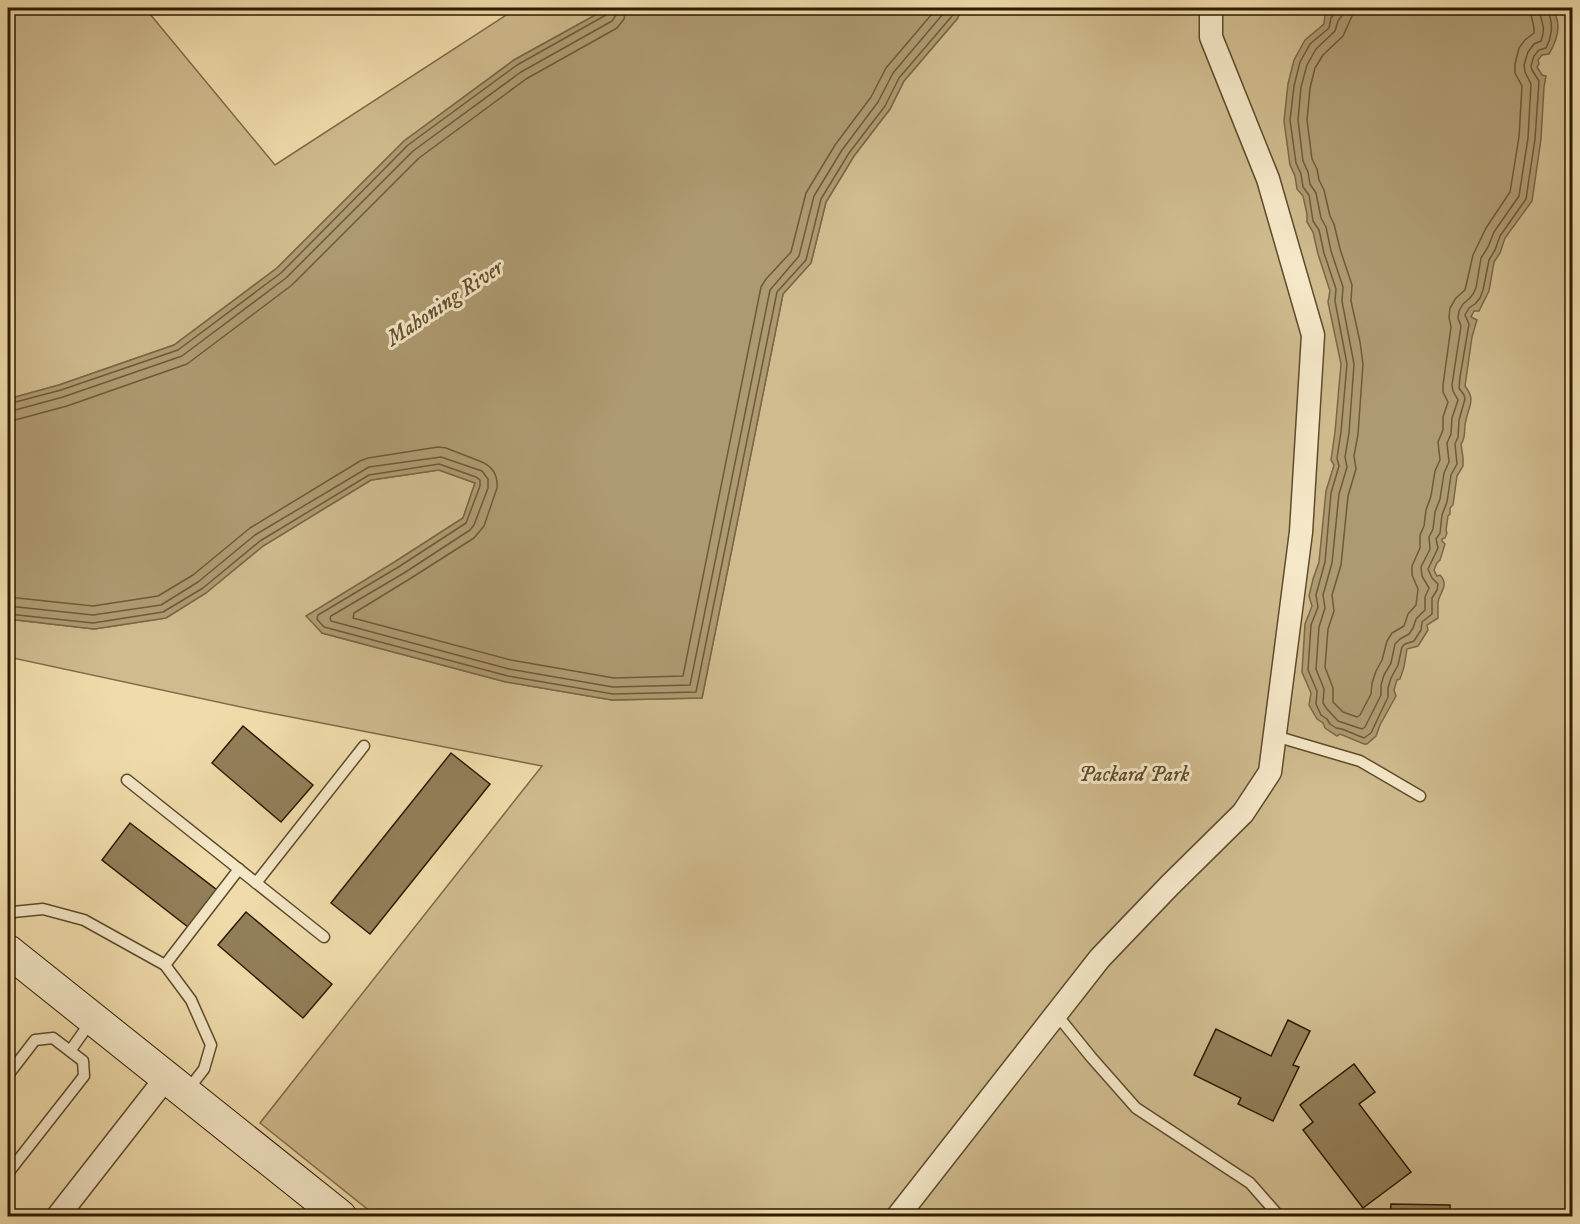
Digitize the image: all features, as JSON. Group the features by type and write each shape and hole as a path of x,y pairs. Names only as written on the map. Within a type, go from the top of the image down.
{"main road":[{"path":"8,951 340,1216"}],"street":[{"path":"898,1216 1100,958 1243,813 1270,772 1301,532 1313,335 1268,179 1211,38 1211,8"},
{"path":"58,1216 175,1085"}],"lane":[{"path":"1275,736 1360,761 1420,796"},
{"path":"256,883 364,746"},
{"path":"127,780 324,937"},
{"path":"165,965 239,869"},
{"path":"8,918 13,912 43,909 84,920 165,965 190,1000 211,1045 204,1069 175,1085"},
{"path":"1057,1015 1090,1058 1136,1108 1250,1183 1279,1216"},
{"path":"70,1051 93,1019"},
{"path":"8,1076 35,1040 53,1038 83,1061 84,1076 8,1173"}],"green space":[{"path":"8,8 145,8 275,165 517,8 608,8 514,60 404,141 277,268 174,345 59,385 8,399"},
{"name":"Packard Park","path":"963,8 1572,8 1572,1216 376,1216 260,1123 542,766 260,711 8,657 8,619 94,629 166,618 206,593 263,546 371,480 439,470 475,483 463,518 396,561 322,633 506,682 612,700 702,698 783,294 811,263 826,202 854,156 890,109 904,81 957,19"}],"water":[{"name":"Mahoning River","path":"608,8 963,8 957,19 904,81 890,109 854,156 826,202 811,263 783,294 702,698 612,700 506,682 322,633 306,616 463,518 475,483 439,470 371,480 263,546 206,593 166,618 94,629 8,619 8,399 59,385 174,345 277,268 404,141 514,60"},
{"path":"1333,8 1552,8 1558,26 1549,54 1542,55 1538,60 1537,67 1542,75 1546,76 1541,139 1532,201 1505,238 1494,262 1489,291 1479,311 1474,311 1471,317 1477,320 1472,337 1465,386 1471,399 1461,444 1463,466 1457,476 1453,505 1448,516 1447,533 1442,539 1445,544 1434,570 1444,582 1438,603 1438,618 1427,625 1428,630 1418,646 1407,649 1404,667 1394,690 1396,696 1376,736 1367,744 1340,734 1337,736 1325,728 1309,705 1311,693 1302,672 1305,624 1312,606 1309,596 1319,562 1326,491 1334,465 1331,460 1341,364 1328,302 1330,291 1313,232 1307,222 1303,196 1297,189 1290,165 1284,121 1288,84 1294,60 1305,40 1324,24 1325,14"}],"building":[{"path":"243,726 313,785 281,822 212,763"},
{"path":"451,753 490,784 370,934 331,903"},
{"path":"130,823 217,890 188,927 102,860"},
{"path":"246,912 332,984 303,1018 218,945"},
{"path":"1288,1020 1310,1031 1293,1065 1299,1067 1273,1121 1238,1104 1241,1098 1194,1075 1216,1029 1271,1056"},
{"path":"1354,1064 1375,1092 1359,1104 1411,1172 1363,1208 1303,1130 1313,1122 1300,1105"},
{"path":"1391,1204 1450,1205 1450,1216 1390,1216"}]}
